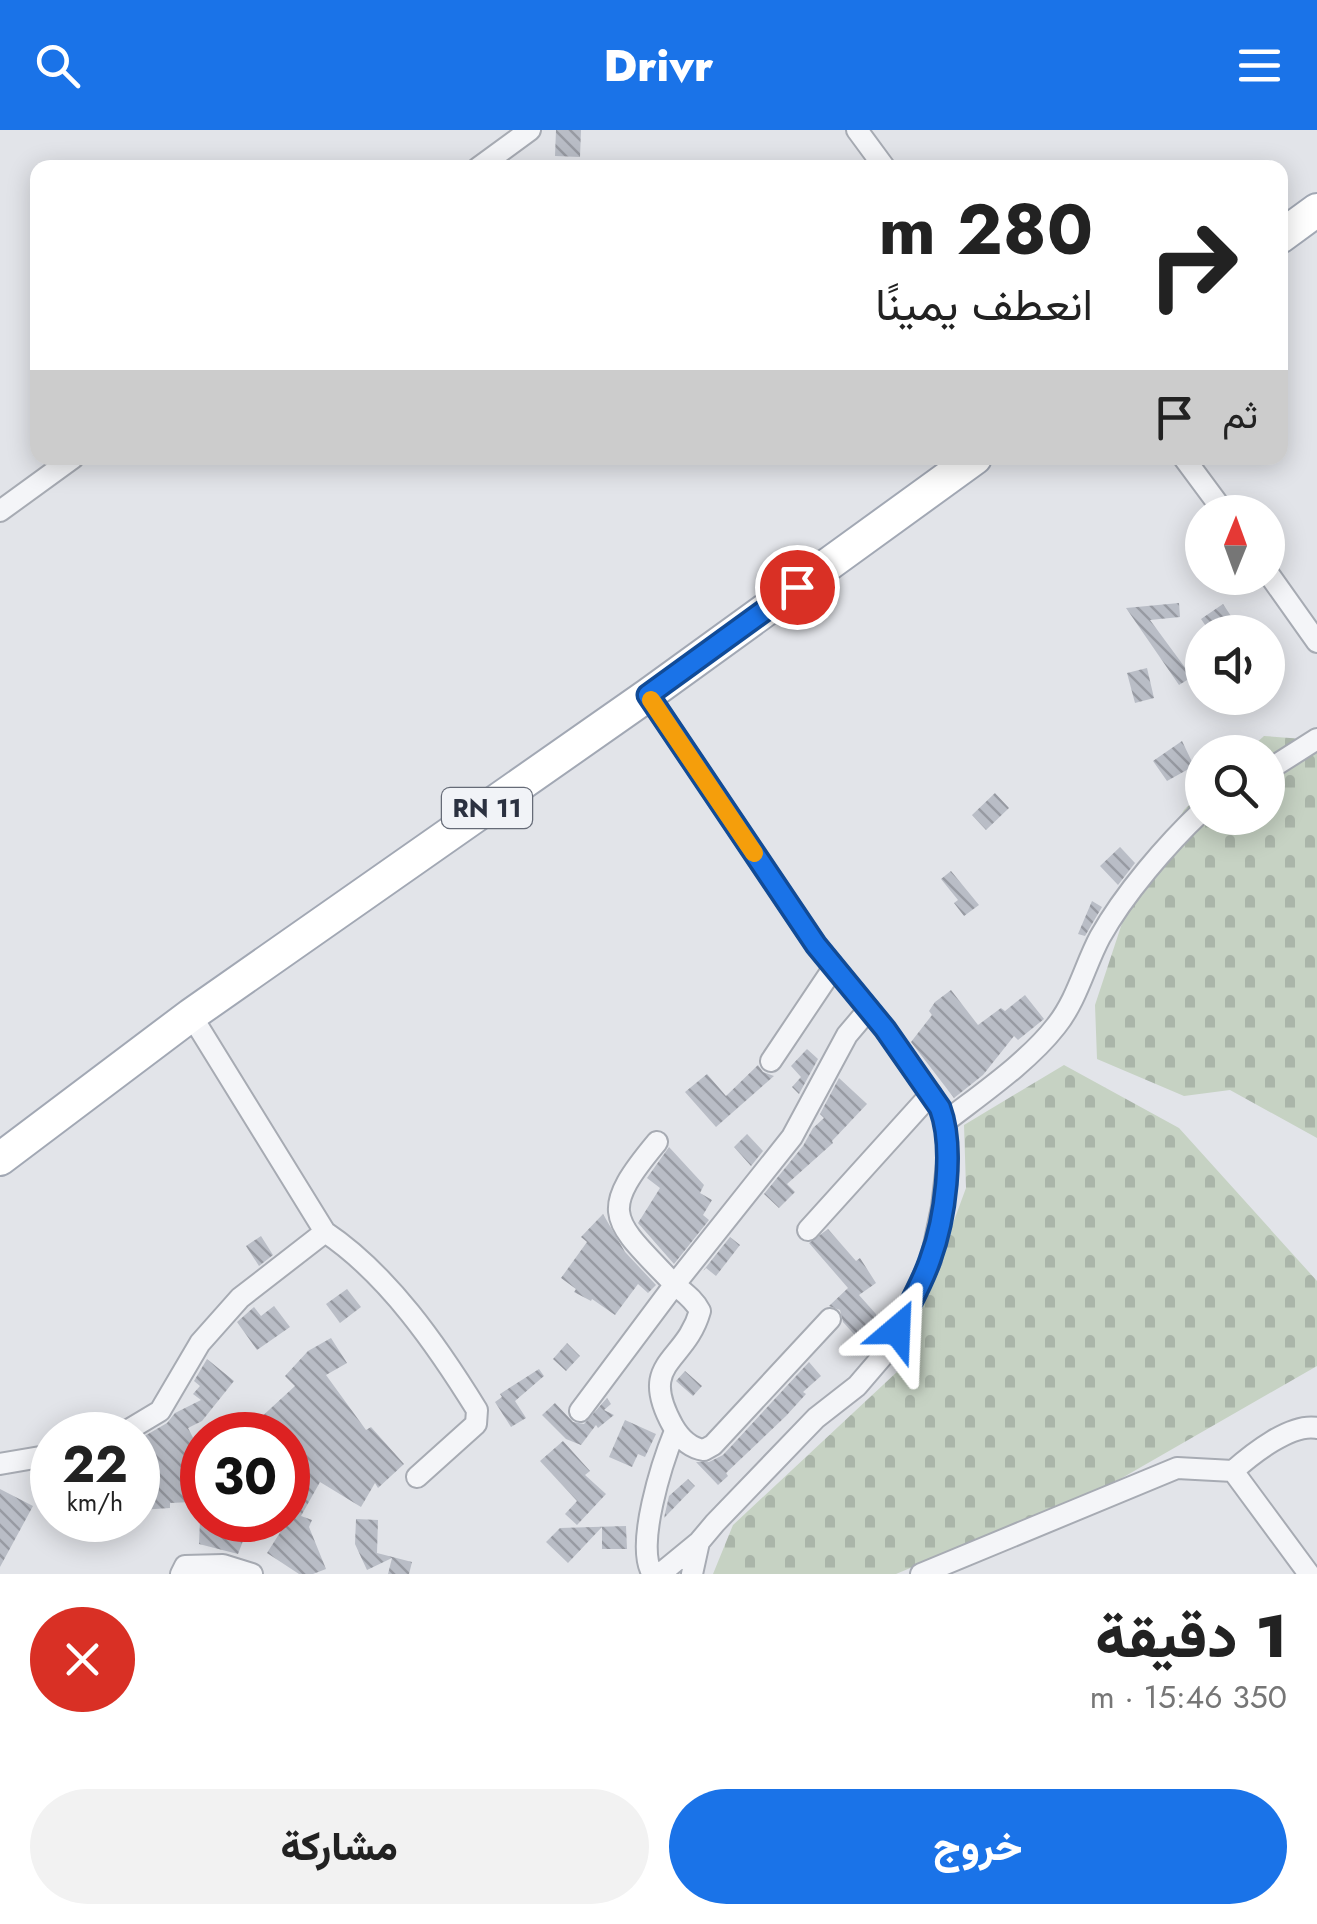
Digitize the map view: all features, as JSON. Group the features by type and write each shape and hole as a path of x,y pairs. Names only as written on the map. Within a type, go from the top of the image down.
{"main road":[{"path":"1288,231 1317,210"},
{"name":"RN 11","path":"0,1159 190,1015 648,695 965,465"}],"street":[{"path":"489,160 530,130"},
{"path":"857,130 878,160"},
{"path":"0,511 63,465"},
{"path":"1189,465 1211,495"},
{"path":"1284,595 1317,642"},
{"path":"648,695 834,967 931,1094 945,1122 948,1156 931,1260 887,1351 856,1386 780,1454 699,1542 656,1574 646,1559 646,1542 666,1454 676,1432"},
{"path":"1285,759 1317,739"},
{"path":"945,1122 988,1090 1056,1027 1107,926 1185,828"},
{"path":"772,1061 834,967"},
{"path":"580,1411 792,1137 847,1035 868,1009"},
{"path":"190,1015 325,1232 350,1249 386,1288 423,1332 477,1410 476,1424 417,1477"},
{"path":"808,1230 931,1094"},
{"path":"657,1142 620,1190 617,1214 623,1226 700,1311 658,1383 661,1403 676,1432 696,1449 704,1450 713,1444 830,1319"},
{"path":"158,1412 200,1344 240,1298 325,1232"},
{"path":"921,1574 1178,1468 1233,1471 1260,1448 1307,1426 1317,1428"},
{"path":"0,1464 30,1458"},
{"path":"1233,1471 1309,1574"},
{"path":"692,1574 699,1542"},
{"path":"181,1574 185,1566 224,1565 252,1574"}],"green space":[{"path":"1285,738 1317,740 1317,1138 1230,1090 1184,1096 1097,1059 1095,1005 1129,902 1184,810 1185,835 1285,835"},
{"path":"1064,1065 1179,1128 1317,1281 1317,1366 1115,1482 896,1574 713,1574 733,1525 899,1370 966,1188 964,1125"}],"building":[{"path":"556,130 581,130 580,157 555,156"},
{"path":"1179,603 1180,617 1150,620 1185,668 1185,681 1179,685 1126,608"},
{"path":"1223,604 1230,615 1207,615"},
{"path":"1147,668 1154,698 1135,703 1127,673"},
{"path":"1182,741 1185,771 1167,781 1153,761"},
{"path":"995,793 1009,808 986,830 972,815"},
{"path":"1120,847 1135,863 1118,885 1100,866"},
{"path":"951,871 979,905 964,916 954,903 958,900 941,879"},
{"path":"1092,901 1102,907 1085,936 1078,934"},
{"path":"951,990 978,1025 1025,995 1044,1019 1018,1040 1014,1036 983,1075 954,1098 911,1042 932,1015 929,1011 935,1002"},
{"path":"807,1049 818,1059 799,1094 792,1087 801,1077 791,1066"},
{"path":"758,1065 774,1076 716,1127 685,1092 707,1074 726,1096"},
{"path":"839,1078 867,1104 833,1143 787,1184 795,1192 779,1208 764,1194 824,1118 820,1114"},
{"path":"747,1134 763,1151 751,1166 734,1147"},
{"path":"669,1147 704,1185 700,1193 712,1200 703,1215 709,1220 674,1264 638,1223 660,1188 647,1178"},
{"path":"603,1214 625,1252 656,1285 648,1293 638,1284 615,1315 574,1292 576,1289 561,1278 587,1242 581,1237"},
{"path":"828,1229 856,1261 860,1258 876,1283 859,1295 883,1322 861,1342 843,1322 840,1310 829,1306 848,1288 809,1243"},
{"path":"261,1236 273,1255 259,1266 246,1246"},
{"path":"730,1237 740,1245 716,1276 706,1268 703,1271"},
{"path":"347,1289 361,1307 340,1323 326,1304"},
{"path":"274,1306 290,1327 257,1350 237,1322 254,1307 261,1316"},
{"path":"331,1338 347,1363 326,1375 366,1430 371,1427 404,1464 378,1488 375,1483 361,1507 320,1482 310,1500 310,1412 267,1412 295,1386 285,1376 308,1351"},
{"path":"567,1343 580,1356 566,1371 553,1359"},
{"path":"207,1359 234,1381 209,1412 180,1412 180,1503 160,1509 160,1427 175,1413 201,1400 193,1394 200,1386 194,1381"},
{"path":"809,1362 821,1376 718,1485 696,1462 709,1462 723,1455"},
{"path":"539,1369 544,1376 515,1401 526,1418 511,1427 495,1402 502,1397 500,1394"},
{"path":"685,1371 702,1386 693,1396 676,1381"},
{"path":"607,1398 611,1404 604,1410 614,1415 598,1428 596,1425 581,1445 566,1439 542,1415 555,1403 573,1422 584,1424"},
{"path":"625,1420 656,1434 645,1457 638,1454 632,1467 609,1457"},
{"path":"563,1441 590,1471 585,1475 606,1494 577,1525 565,1514 577,1501 540,1461"},
{"path":"688,1479 695,1486 664,1518 669,1496"},
{"path":"0,1489 30,1504 30,1512 0,1567"},
{"path":"356,1519 378,1520 377,1553 412,1562 409,1574 388,1574 392,1558 367,1570 355,1544"},
{"path":"626,1526 627,1549 602,1549 602,1527 568,1563 546,1542 560,1528"},
{"path":"310,1529 326,1569 299,1574 267,1553 274,1542 310,1542"},
{"path":"199,1542 243,1542 238,1554"}],"slow traffic":[{"path":"651,700 754,853"}],"route":[{"path":"797,587 648,695 816,945 885,1029 940,1108 948,1156 942,1207 931,1260 897,1330"}]}
